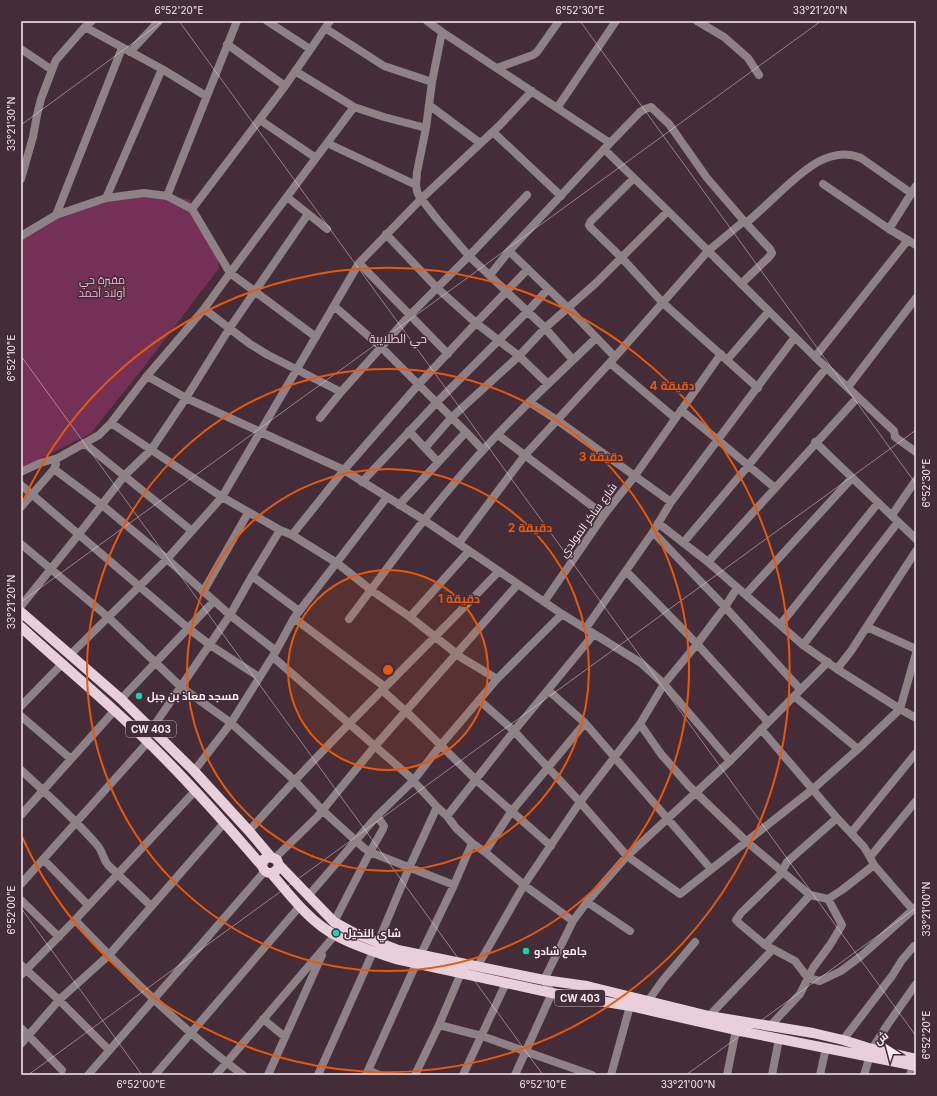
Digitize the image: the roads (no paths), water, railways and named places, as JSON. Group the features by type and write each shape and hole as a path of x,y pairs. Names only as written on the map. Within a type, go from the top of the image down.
{"main road":[{"name":"CW 403","path":"21,612 121,699 194,771 334,922 356,934 398,950 544,980 587,986 709,1016 779,1039 826,1048 871,1053"},
{"name":"CW 403","path":"21,626 115,710 148,742 225,822 266,870 300,906 319,924 335,935 373,952 416,964 552,993 737,1025 770,1026 813,1033 843,1040 871,1053 914,1066"},
{"path":"264,859 275,860 276,871 266,870 264,859"}],"street":[{"path":"21,179 24,158 34,137 41,99 56,60 84,27 92,21"},
{"path":"130,52 158,21"},
{"path":"167,196 237,21"},
{"path":"267,21 310,49"},
{"path":"427,21 610,143"},
{"path":"497,68 533,55 537,52 559,21"},
{"path":"557,108 616,21"},
{"path":"697,21 724,37 748,58 759,75"},
{"path":"192,209 285,86 328,24 384,66 432,82"},
{"path":"84,27 162,69 206,96"},
{"path":"442,32 432,82 416,185 422,199 469,256 545,328 573,360"},
{"path":"227,44 285,86"},
{"path":"56,215 122,48"},
{"path":"21,49 52,70"},
{"path":"106,198 162,69"},
{"path":"295,71 354,107 426,128"},
{"path":"70,655 167,559 222,497 359,263 386,234 492,132 532,91"},
{"path":"429,105 480,143"},
{"path":"21,472 40,463 58,458 99,435 111,423 147,376 204,309 354,107"},
{"path":"490,275 509,251 604,149 640,112 651,107 672,128 707,178 745,222 768,245 772,253 741,284"},
{"path":"260,120 316,158"},
{"path":"492,132 561,196"},
{"path":"327,143 416,185"},
{"path":"604,149 815,358 894,431 895,437 916,452"},
{"path":"459,544 525,455 612,360 708,251 745,222 810,166 829,157 838,155 854,155 914,189 889,228"},
{"path":"634,178 591,221 589,225 663,303 758,388"},
{"path":"823,184 916,245"},
{"path":"21,236 56,215 106,198 144,193 167,196 192,209 230,272 316,337"},
{"path":"320,418 341,392 409,316 527,195"},
{"path":"287,197 327,228"},
{"path":"425,448 451,418 519,356 545,328 568,308 668,211"},
{"path":"21,606 125,475 151,450 186,398 229,329 308,214"},
{"path":"386,234 437,288 476,323 519,356 548,384"},
{"path":"815,358 908,240"},
{"path":"509,251 568,308 596,338 612,360 676,418"},
{"path":"359,263 409,316 448,354"},
{"path":"292,535 344,470 418,385 528,269"},
{"path":"362,482 436,403 528,312 548,289"},
{"path":"848,388 916,298"},
{"path":"334,306 381,347 483,450"},
{"path":"204,309 229,329 268,355 297,368 341,392"},
{"path":"727,360 769,311"},
{"path":"586,628 653,532 671,502 795,337"},
{"path":"349,619 446,492 528,402 596,338"},
{"name":"شارع ساكر المولدي","path":"544,602 604,515 634,477 721,354"},
{"path":"683,543 748,466 826,368"},
{"path":"147,376 186,398 344,470 424,520 562,614 641,663 664,684 730,761"},
{"path":"708,562 815,442 858,397"},
{"path":"528,402 557,420 634,477 671,502"},
{"path":"681,410 775,488"},
{"path":"111,423 222,497 248,513 292,535 337,563 457,654 497,679"},
{"path":"409,431 438,462"},
{"path":"399,505 466,432"},
{"path":"498,435 604,515"},
{"path":"815,442 916,539"},
{"path":"84,443 192,531"},
{"path":"21,507 54,469 58,458"},
{"path":"54,469 102,505 167,559 275,654 375,746 410,776 437,807 447,816 456,828 472,843 573,922"},
{"path":"746,594 852,478"},
{"path":"892,515 916,480"},
{"path":"21,485 188,628 210,645 259,677"},
{"path":"194,771 231,723 275,654 294,618 387,497"},
{"path":"780,626 878,503"},
{"path":"203,592 248,513"},
{"path":"803,645 898,522"},
{"path":"658,523 708,562 803,645 837,669 916,718"},
{"path":"151,730 230,615 280,530"},
{"path":"653,532 724,607 797,692 858,749"},
{"path":"21,544 50,570 108,617 181,686 231,723 294,780 322,810 370,852 454,885"},
{"path":"410,617 469,551"},
{"path":"837,669 851,651 916,551"},
{"path":"626,570 697,644 768,722"},
{"path":"250,831 294,780 435,638 499,571"},
{"path":"252,576 299,611"},
{"path":"275,860 316,818 375,746 518,584"},
{"path":"477,967 524,885 580,802 640,724 664,684 697,644 737,588"},
{"path":"121,699 154,662 214,601"},
{"path":"309,895 377,816 413,781 478,700 562,614"},
{"path":"294,618 383,689 475,779 551,846"},
{"path":"867,627 916,649"},
{"path":"447,816 475,779 594,634"},
{"path":"478,700 514,731 580,802 627,856 680,894 813,789 900,709 916,653"},
{"path":"515,1075 552,993 544,980 573,922 587,902 627,856 730,761 828,662"},
{"path":"21,706 62,664"},
{"path":"548,690 585,723 711,869"},
{"path":"21,814 115,710"},
{"path":"21,716 71,759"},
{"path":"485,852 511,812 585,723"},
{"path":"640,724 661,754 696,793 746,841 810,895 828,899 842,890 872,861 916,801"},
{"path":"761,729 837,818 864,847 872,861 914,908 861,956 841,971 820,981 808,978 795,961 765,945 736,920 741,913 780,875 787,862 837,818"},
{"path":"21,884 148,742"},
{"path":"851,833 916,753"},
{"path":"21,770 76,822 101,850 104,860 151,906"},
{"path":"110,1050 59,1000 23,970 59,937 195,791"},
{"path":"378,942 409,868 437,807"},
{"path":"334,922 370,852 384,829 384,826 377,816"},
{"path":"21,1044 59,1000 109,955 225,822"},
{"path":"420,954 454,885 472,843"},
{"path":"43,859 88,905"},
{"path":"88,1075 266,870"},
{"path":"765,945 810,895"},
{"path":"770,1026 800,994 813,968 830,945 842,925 828,899"},
{"path":"21,900 59,937"},
{"path":"587,902 630,931"},
{"path":"155,1075 300,906"},
{"path":"75,920 154,999 191,1033 243,1075"},
{"path":"216,1075 335,935"},
{"path":"648,1001 663,980 695,942"},
{"path":"268,1075 325,946"},
{"path":"843,1040 892,976 902,960 914,946 916,948"},
{"path":"709,1016 773,949"},
{"path":"318,1075 373,952"},
{"path":"379,1075 367,1073 416,964"},
{"path":"415,1075 439,1025 461,973"},
{"path":"463,1075 506,983"},
{"path":"864,1075 871,1053 888,1024 916,984"},
{"path":"611,1075 630,1006"},
{"path":"263,1019 285,1037"},
{"path":"439,1025 482,1036 592,1075"},
{"path":"727,1075 737,1025"},
{"path":"21,1028 62,1070"},
{"path":"772,1075 779,1039"},
{"path":"820,1075 826,1048"}],"place":[{"name":"مسجد معاذ بن جبل","path":"139,696"},
{"name":"شاي النخيل","path":"336,933"},
{"name":"جامع شادو","path":"526,951"}],"district":[{"name":"حي الطلايبة","path":"398,338"}],"park label":[{"name":"مقبرة حي أولاد أحمد","path":"102,286"}]}
